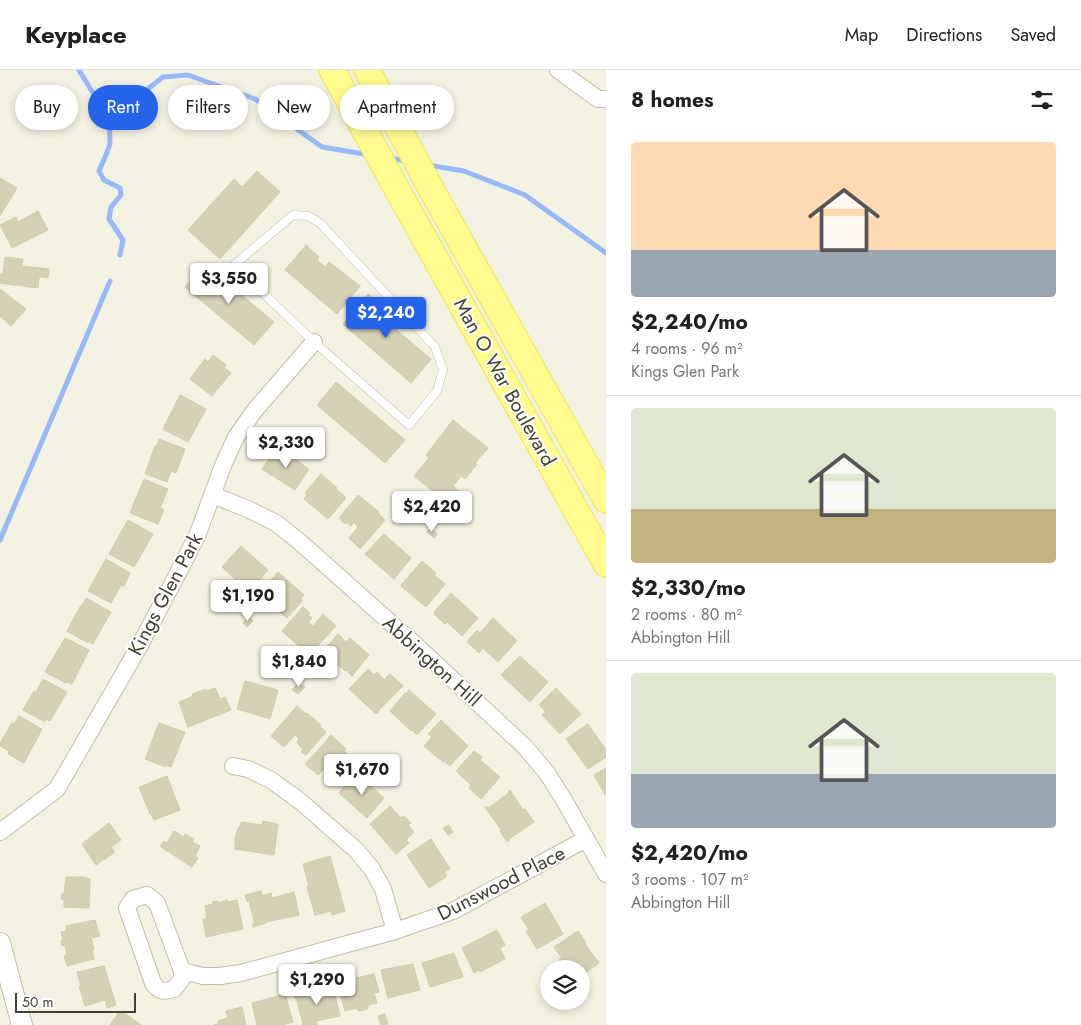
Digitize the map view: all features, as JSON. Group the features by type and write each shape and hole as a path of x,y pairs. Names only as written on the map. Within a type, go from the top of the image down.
{"main road":[{"name":"Man O War Boulevard","path":"332,70 606,564"},
{"name":"Man O War Boulevard","path":"367,70 435,196 606,500"}],"street":[{"path":"558,70 598,99 606,99"},
{"name":"Kings Glen Park","path":"0,832 57,789 140,645 197,536 236,437 255,410 314,342"},
{"name":"Abbington Hill","path":"213,495 276,523 421,650 525,747 547,773 606,874"},
{"path":"233,766 248,768 270,780 300,801 356,850 372,869 382,889 395,931"},
{"name":"Dunswood Place","path":"182,971 203,976 241,973 395,931 453,911 586,839"},
{"path":"147,895 157,903 182,971 182,979 174,989 165,991 157,989 153,983 127,908 132,899 147,895"},
{"path":"0,943 22,1025"}],"lane":[{"path":"293,215 308,216 320,223 435,348 443,370 437,392 409,424 314,342 234,265 293,215"}],"building":[{"path":"257,171 280,192 220,259 188,230 234,179 242,187"},
{"path":"0,178 17,188 0,216"},
{"path":"38,211 48,230 12,248 0,225 16,217 18,222"},
{"path":"306,245 319,257 317,260 325,267 329,262 360,286 337,314 285,270"},
{"path":"5,257 23,259 22,266 49,269 48,278 39,277 38,288 0,283"},
{"path":"204,264 274,322 254,345 185,287"},
{"path":"0,289 26,309 11,326 0,316"},
{"path":"368,294 382,306 379,308 396,323 393,327 431,359 411,383 343,324"},
{"path":"213,355 226,365 224,368 231,373 212,396 190,379 205,359 208,362"},
{"path":"336,382 405,440 385,463 317,405"},
{"path":"180,395 206,409 188,442 163,429"},
{"path":"453,420 488,448 475,463 477,464 465,479 461,476 453,486 459,491 449,504 414,476 429,458 426,455"},
{"path":"159,439 185,449 176,473 171,471 167,482 145,474"},
{"path":"277,447 309,469 295,490 262,469"},
{"path":"321,474 346,498 328,519 304,499 307,495 305,493"},
{"path":"144,479 168,489 160,508 164,510 158,524 130,513"},
{"path":"358,495 379,512 385,520 360,549 349,538 358,527 354,522 351,526 346,522 345,524 339,518"},
{"path":"128,520 153,534 134,567 109,554"},
{"path":"431,528 437,534 434,538 427,532"},
{"path":"384,534 411,558 394,579 365,554"},
{"path":"241,546 268,570 250,591 222,567"},
{"path":"106,559 130,573 124,586 121,585 111,603 88,591"},
{"path":"422,561 445,584 426,607 401,586"},
{"path":"278,572 304,595 301,599 302,601 287,618 260,593"},
{"path":"451,593 478,618 462,636 447,622 445,624 434,614"},
{"path":"86,598 111,612 93,644 67,631"},
{"path":"303,607 310,613 308,615 312,618 308,622 313,626 323,614 336,626 309,655 282,631"},
{"path":"249,617 253,621 247,627 243,623"},
{"path":"493,618 517,641 498,662 483,648 479,653 467,642 477,630 480,633"},
{"path":"338,634 346,642 350,638 369,655 352,676 323,651"},
{"path":"65,638 89,650 72,684 66,683 45,672"},
{"path":"520,656 548,682 530,702 501,675"},
{"path":"368,669 374,675 377,672 384,680 390,674 403,686 376,714 349,689"},
{"path":"43,679 67,692 50,721 46,719 45,722 23,710"},
{"path":"245,681 278,690 270,719 237,709"},
{"path":"299,682 305,687 298,694 292,690"},
{"path":"215,688 220,699 225,697 231,710 188,727 179,702 193,696 192,694"},
{"path":"556,688 581,714 560,734 542,715 546,712 539,705"},
{"path":"409,690 436,714 417,735 390,711"},
{"path":"297,706 321,725 319,726 326,732 306,755 301,752 303,750 297,742 299,739 295,735 284,747 271,736"},
{"path":"19,716 42,729 24,763 8,754 9,751 0,746 12,723 14,724"},
{"path":"441,720 468,746 450,766 424,746 432,737 428,734"},
{"path":"159,723 185,732 171,767 145,759"},
{"path":"588,724 606,750 606,757 588,769 566,739"},
{"path":"331,735 346,749 344,751 358,763 341,783 332,777 335,774 328,765 318,775 305,764"},
{"path":"474,751 482,757 480,760 500,777 481,799 469,788 471,785 456,771"},
{"path":"606,768 606,796 594,775"},
{"path":"356,773 384,798 367,818 339,793"},
{"path":"167,776 180,810 154,820 139,787"},
{"path":"510,790 523,810 525,809 534,822 507,842 485,807 488,808 509,793"},
{"path":"390,806 401,818 404,816 411,823 408,825 414,832 406,840 409,843 396,854 370,824"},
{"path":"263,821 278,824 274,855 235,849 235,838 239,826 241,827 241,822 262,825"},
{"path":"109,823 121,840 111,847 115,852 96,865 82,844"},
{"path":"449,825 453,832 448,835 443,828"},
{"path":"174,831 184,837 185,834 194,839 192,842 200,846 195,856 198,858 192,867 161,847 164,841 167,843"},
{"path":"431,839 450,869 444,872 447,876 429,888 407,855"},
{"path":"330,856 345,911 332,915 331,911 315,915 303,864"},
{"path":"66,877 90,879 89,908 64,907 64,899 61,899 62,893 64,894"},
{"path":"261,891 262,896 271,893 272,898 294,892 299,915 266,922 253,927 252,924 255,924 249,901 247,902 245,895"},
{"path":"227,900 228,902 237,900 243,929 206,937 203,919 207,918 205,906 213,904 213,902 218,901 218,903"},
{"path":"545,903 563,934 537,949 526,931 529,930 521,917"},
{"path":"95,920 100,936 91,938 94,959 67,966 64,956 67,955 65,945 62,946 61,932 66,931 66,926"},
{"path":"497,930 505,945 500,948 505,959 480,972 479,970 474,973 462,948"},
{"path":"578,931 599,963 590,969 590,960 559,960 562,958 554,947"},
{"path":"454,953 463,977 430,987 422,963"},
{"path":"413,964 420,990 388,998 381,970"},
{"path":"104,966 116,1005 107,1008 105,1000 85,1006 77,972"},
{"path":"374,974 379,992 374,993 377,1003 368,1005 367,1009 360,1011 357,1008 345,1011 337,982"},
{"path":"333,986 340,1016 316,1021 317,1025 302,1025 294,995 311,990 314,992"},
{"path":"285,994 293,1022 282,1025 257,1025 252,1003"},
{"path":"242,1007 246,1025 214,1025 218,1024 218,1021 228,1018 226,1011"},
{"path":"122,1011 141,1025 110,1025 119,1012 121,1013"},
{"path":"385,1014 388,1024 381,1025 378,1016"}],"waterway":[{"path":"79,70 99,103 109,108 121,110 163,77 188,75 255,99 322,147 370,155"},
{"path":"110,130 110,144 99,171 104,180 120,188 121,195 111,207 109,219 123,240 120,255"},
{"path":"388,158 407,161"},
{"path":"428,165 464,171 525,195 606,253"},
{"path":"0,540 110,281"}]}
